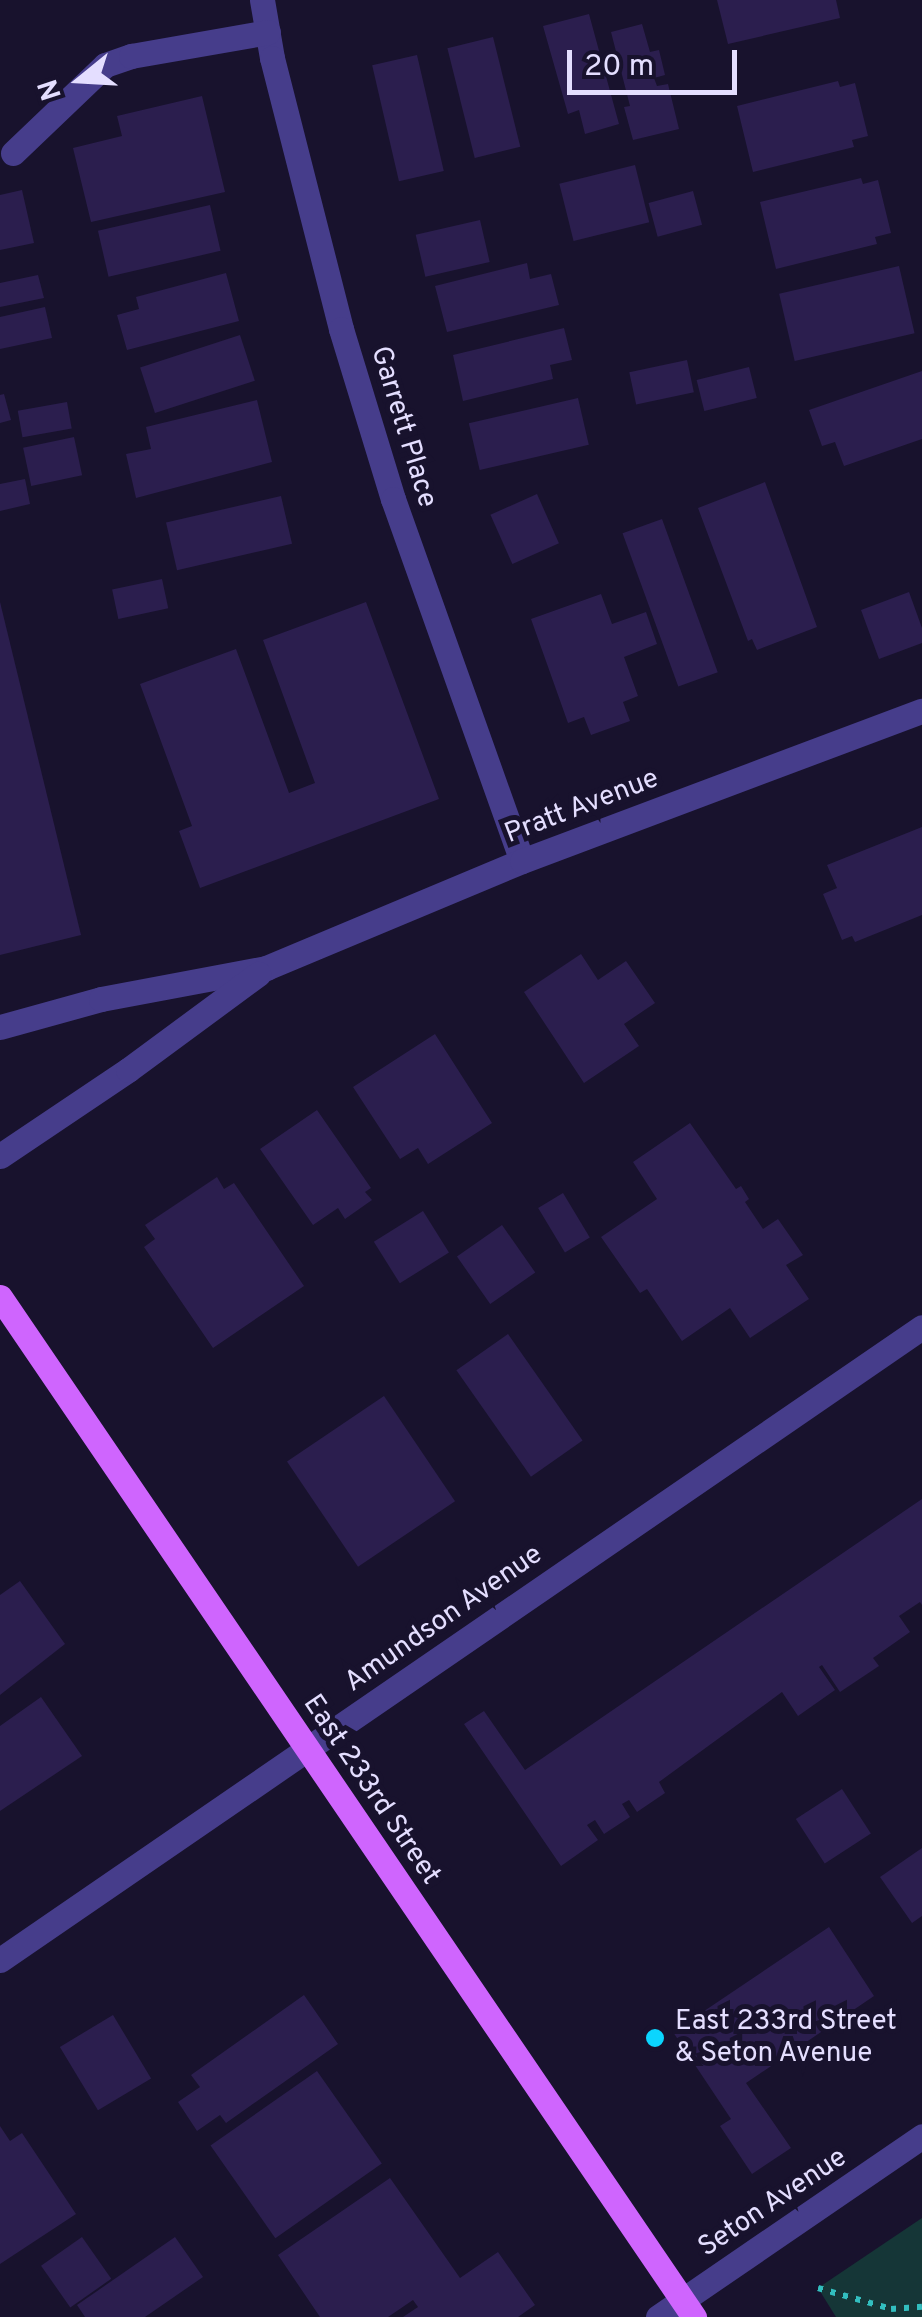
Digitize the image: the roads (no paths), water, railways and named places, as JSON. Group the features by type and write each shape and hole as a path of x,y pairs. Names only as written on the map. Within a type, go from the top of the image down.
{"main road":[{"name":"East 233rd Street","path":"0,1297 688,2309"}],"street":[{"name":"Garrett Place","path":"262,0 341,329 393,500 522,861"},
{"path":"13,153 105,65 131,56 268,32"},
{"name":"Pratt Avenue","path":"0,1027 101,999 266,968 522,861 922,711"},
{"name":"Pratt Avenue","path":"0,1156 128,1070 266,968"},
{"name":"Amundson Avenue","path":"0,1960 922,1327"},
{"name":"Seton Avenue","path":"658,2317 688,2309 922,2136"}],"place":[{"name":"East 233rd Street & Seton Avenue","path":"655,2038"}]}
